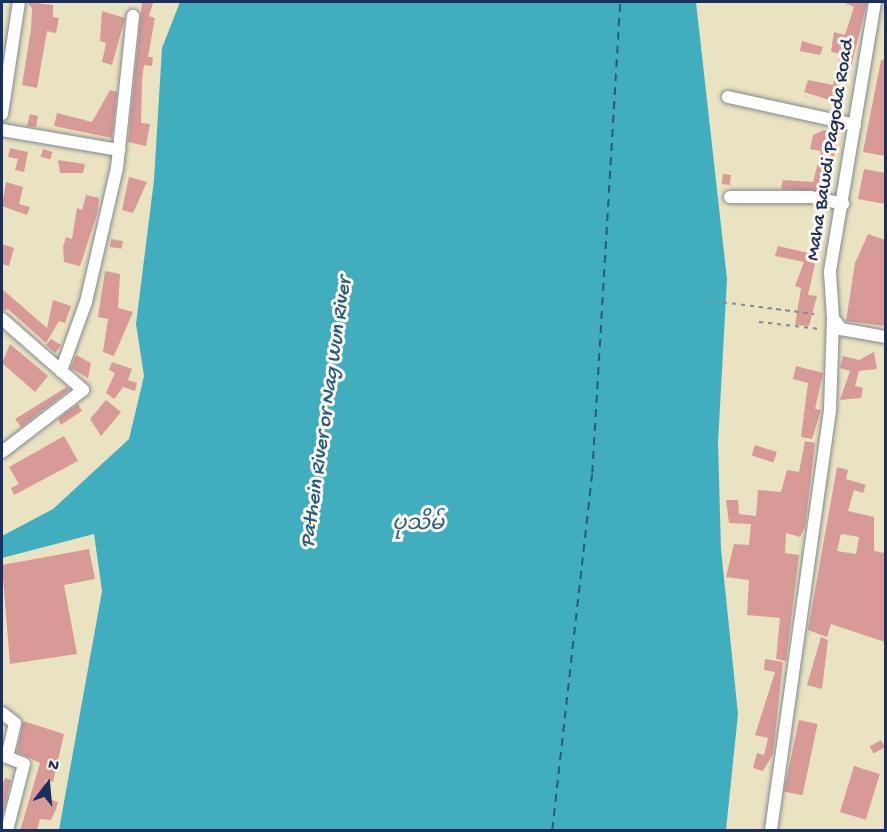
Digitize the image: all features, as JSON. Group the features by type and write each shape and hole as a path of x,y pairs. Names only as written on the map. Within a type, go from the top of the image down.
{"street":[{"path":"2,114 19,2"},
{"name":"Maha Bawdi Pagoda Road","path":"771,831 830,410 833,318 830,272 855,124 879,2"},
{"path":"61,370 86,302 119,150 133,16"},
{"path":"728,97 855,124"},
{"path":"2,130 119,150"},
{"path":"730,197 811,197 843,204"},
{"path":"833,318 848,334 885,337"},
{"path":"2,319 83,390 2,452"},
{"path":"2,712 15,723 7,757 24,764 7,831"}],"path":[{"path":"705,300 814,314"},
{"path":"759,322 821,329 833,318"}],"water":[{"name":"ပုသိမ်","path":"180,2 696,2 727,279 718,443 721,549 738,714 726,830 59,830 102,591 94,534 2,558 2,536 53,509 129,439 144,376 136,324 154,180 162,48"}],"building":[{"path":"27,2 53,5 53,17 59,18 56,33 47,31 37,88 22,85 31,29 32,8"},
{"path":"142,2 153,3 149,16 155,18 148,57 153,57 152,66 144,65 142,81 141,123 150,124 146,146 128,142"},
{"path":"843,2 867,2 842,104 804,92 808,80 833,85 840,54 831,52 834,32 845,35 854,7"},
{"path":"102,11 125,18 112,65 102,62 106,43 100,41"},
{"path":"802,41 823,47 820,55 800,51"},
{"path":"881,60 885,60 885,156 863,152"},
{"path":"110,90 117,92 112,138 54,126 57,113 92,122"},
{"path":"30,114 38,116 36,127 27,126"},
{"path":"824,130 839,134 826,192 781,189 783,180 813,182 821,151 810,149 813,135"},
{"path":"10,148 28,152 24,172 15,170 18,159 8,157"},
{"path":"43,149 53,152 50,160 41,157"},
{"path":"58,160 85,164 83,173 60,173"},
{"path":"864,169 885,173 885,204 858,199"},
{"path":"723,174 731,175 730,185 722,184"},
{"path":"129,177 147,182 133,213 122,210"},
{"path":"6,182 23,187 19,204 30,207 27,215 2,206"},
{"path":"86,195 99,198 97,214 80,266 64,262 63,247 66,237 72,239 77,208 82,210"},
{"path":"868,234 885,240 885,326 846,321 855,263"},
{"path":"111,239 123,241 122,249 110,247"},
{"path":"2,244 14,248 9,266 2,264"},
{"path":"778,246 817,255 808,295 817,296 809,326 795,325 801,288 795,286 804,262 775,256"},
{"path":"105,271 120,274 118,308 133,312 114,356 103,352 108,319 98,317"},
{"path":"2,289 47,328 53,300 71,306 65,323 59,321 46,343 8,309 2,311"},
{"path":"51,339 61,345 55,353 46,345"},
{"path":"10,344 48,376 35,392 2,363"},
{"path":"874,352 877,369 859,371 855,386 863,388 861,398 840,400 850,371 840,368 843,356 859,360"},
{"path":"76,355 91,363 88,378 71,368"},
{"path":"112,362 132,369 128,380 137,383 135,391 123,387 114,399 106,393 115,373 109,370"},
{"path":"796,366 823,373 815,409 821,410 812,439 801,437 808,383 793,379"},
{"path":"67,387 69,390 21,427 15,419"},
{"path":"106,400 121,412 101,436 90,419"},
{"path":"78,404 82,411 61,425 58,419"},
{"path":"64,436 78,461 14,495 11,488 19,484 9,467"},
{"path":"805,441 815,443 805,527 800,537 786,533 785,553 799,555 786,661 776,659 780,618 747,615 749,580 726,577 734,544 749,545 751,524 729,523 726,500 738,500 739,514 756,516 758,490 781,492 787,470 799,472"},
{"path":"755,445 777,452 773,463 752,455"},
{"path":"837,467 848,470 846,479 866,485 863,493 854,490 848,511 874,517 874,551 885,553 885,642 831,624 827,637 808,630","holes":["841,534 859,537 856,554 837,551"]},
{"path":"89,549 95,579 64,585 77,654 10,664 2,565"},
{"path":"821,637 828,640 822,689 807,685"},
{"path":"765,659 783,662 773,754 763,771 753,768 757,753 764,755 768,738 755,735 775,672 764,670"},
{"path":"799,720 818,724 802,795 784,791"},
{"path":"23,721 64,734 53,782 46,780 42,797 58,802 51,820 40,819 37,831 20,831 40,763 17,752"},
{"path":"881,740 885,747 874,753 870,746"},
{"path":"854,766 880,774 866,820 840,812"},
{"path":"5,778 11,780 2,818 2,786"}],"ferry route":[{"path":"552,830 592,473 620,2"}],"water label":[{"name":"Pathein River or Nag Wun River","path":"328,413"}]}
